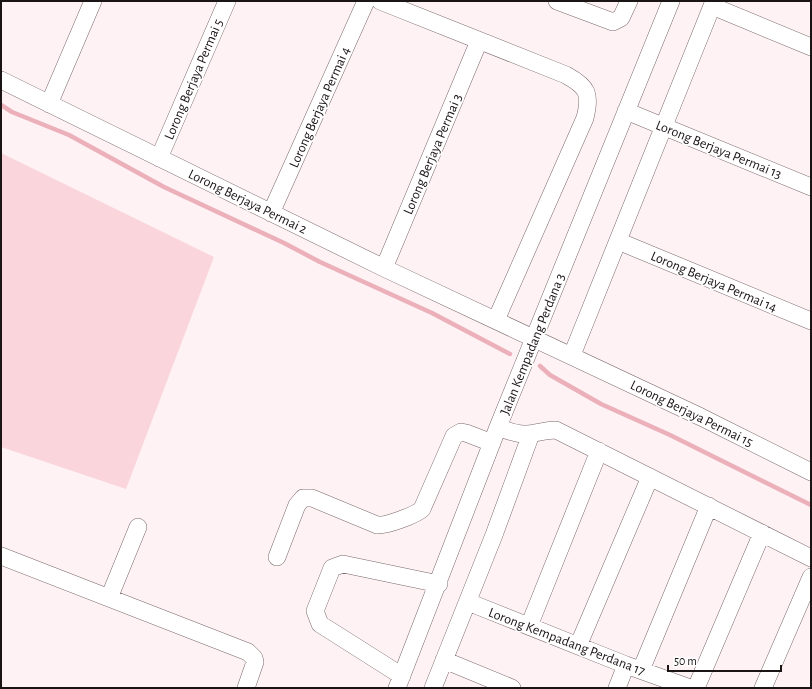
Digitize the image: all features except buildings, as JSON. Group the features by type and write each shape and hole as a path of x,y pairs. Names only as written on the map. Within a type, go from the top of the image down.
{"street":[{"path":"49,104 93,1"},
{"name":"Lorong Berjaya Permai 5","path":"159,158 227,1"},
{"name":"Lorong Berjaya Permai 4","path":"271,213 366,1"},
{"path":"380,1 566,75 579,82 586,92 588,103 585,118 496,320"},
{"path":"557,1 613,22 621,18 629,1"},
{"name":"Jalan Kempadang Perdana 3","path":"400,682 498,427 671,1"},
{"path":"572,356 713,3 811,47"},
{"name":"Lorong Berjaya Permai 3","path":"384,268 480,41"},
{"name":"Lorong Berjaya Permai 2","path":"1,80 384,268 535,338"},
{"name":"Lorong Berjaya Permai 13","path":"626,111 811,187"},
{"name":"Lorong Berjaya Permai 14","path":"618,241 811,321"},
{"name":"Lorong Berjaya Permai 15","path":"535,338 811,472"},
{"path":"498,427 526,434 546,430 556,430 811,558"},
{"path":"277,557 297,505 303,498 312,498 377,525 385,525 417,513 422,509 454,436 461,432 492,443"},
{"path":"433,688 468,602 526,434"},
{"path":"529,626 598,451"},
{"path":"578,646 650,477"},
{"path":"617,688 633,667 709,506"},
{"path":"110,598 138,526"},
{"path":"696,688 762,533"},
{"path":"1,556 248,652 254,658 255,662 246,688"},
{"path":"400,682 320,624 315,611 332,568 343,564 438,584"},
{"path":"763,688 811,577"},
{"name":"Lorong Kempadang Perdana 17","path":"468,602 578,646 690,688"},
{"path":"444,660 512,688"}],"shaded area":[{"path":"1,153 214,257 126,489 1,447"}],"waterway":[{"path":"1,105 12,112 69,135 164,187 284,243 320,262 432,313 510,354"},
{"path":"540,366 550,375 601,404 670,435 811,505"}]}
